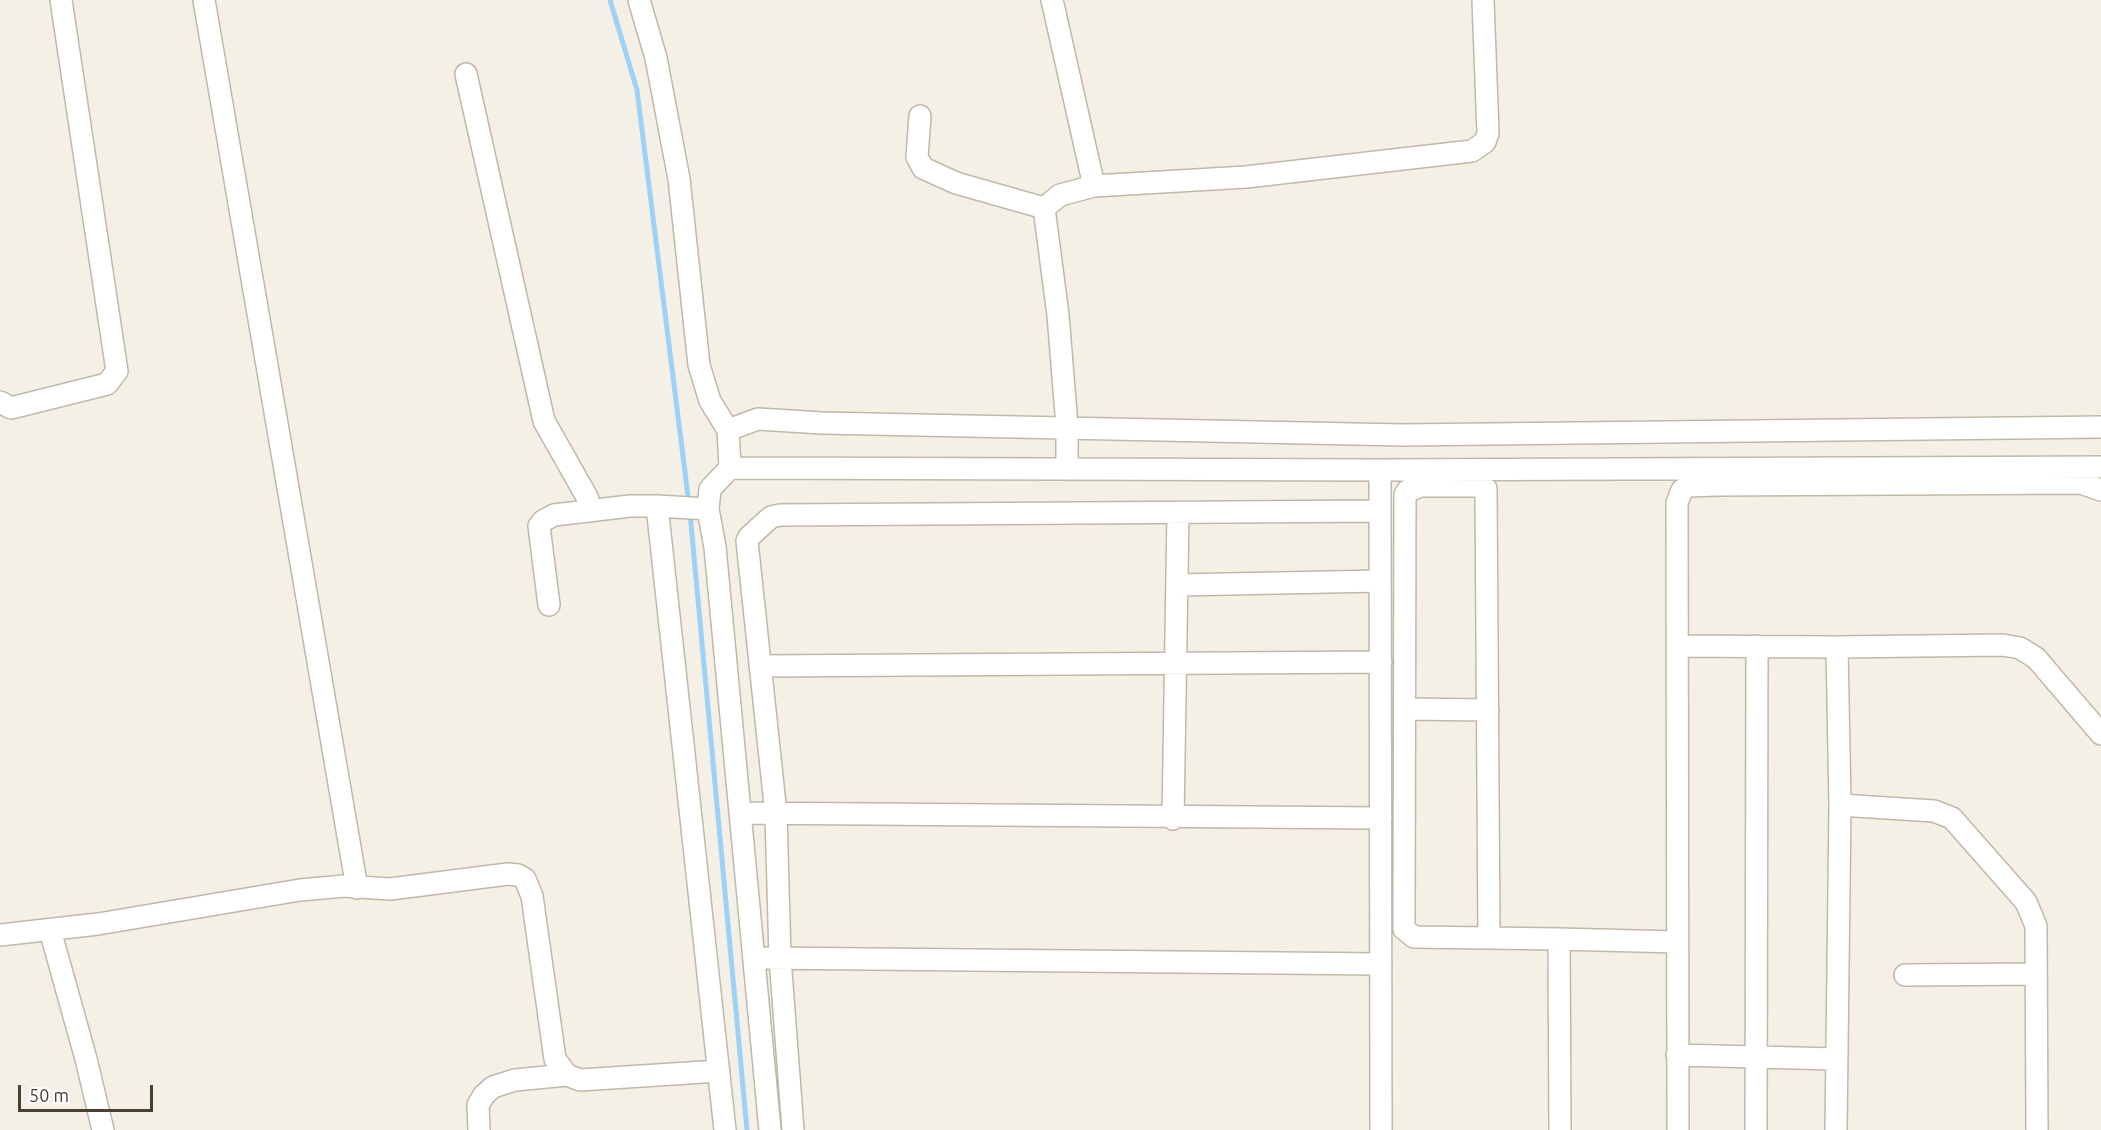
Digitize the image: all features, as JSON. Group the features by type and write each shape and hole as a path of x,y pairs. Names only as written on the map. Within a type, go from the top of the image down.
{"street":[{"path":"0,402 11,408 107,384 117,371 61,0"},
{"path":"204,0 357,888"},
{"path":"639,0 656,58 679,180 699,365 710,401 728,430 730,468"},
{"path":"1052,0 1094,186"},
{"path":"1044,208 1060,195 1094,186 1246,177 1472,152 1485,142 1488,134 1483,0"},
{"path":"466,74 544,421 587,497 591,511"},
{"path":"920,116 917,157 923,168 956,183 1044,208"},
{"path":"1044,208 1058,315 1067,426 1067,469"},
{"path":"728,430 758,419 822,423 1067,426 1402,435 2101,427"},
{"path":"1678,1130 1677,503 1682,490 1718,477 2101,467"},
{"path":"770,1130 715,547 702,509 710,489 730,468 1380,470 2081,483 2101,490"},
{"path":"1380,470 1381,1130 1400,1130"},
{"path":"1489,938 1486,489 1481,486 1421,486 1407,491 1405,495 1404,928 1414,937 1677,942"},
{"path":"549,604 539,526 554,515 630,506 702,509"},
{"path":"665,507 725,1130"},
{"path":"793,1130 780,958 777,814 747,541 771,517 780,514 1380,511"},
{"path":"1173,819 1178,513"},
{"path":"1177,585 1380,581"},
{"path":"1677,646 2003,645 2020,648 2036,658 2101,734"},
{"path":"1756,1130 1757,646"},
{"path":"1836,1130 1840,805 1837,647"},
{"path":"760,666 1381,662"},
{"path":"1404,709 1488,710"},
{"path":"1840,805 1934,811 1952,818 2026,902 2036,926 2037,1130"},
{"path":"740,813 1173,819 1381,818"},
{"path":"0,935 98,924 300,890 390,889 508,874 525,879 532,896 555,1059 567,1075"},
{"path":"50,930 103,1130"},
{"path":"1559,939 1560,1130"},
{"path":"754,958 1381,964"},
{"path":"1905,975 2036,974"},
{"path":"1677,1055 1756,1055 1836,1059"},
{"path":"479,1130 478,1105 484,1095 493,1087 515,1080 567,1075 580,1080 719,1071"}],"waterway":[{"path":"610,0 637,90 689,504"},
{"path":"690,513 747,1130"}]}
